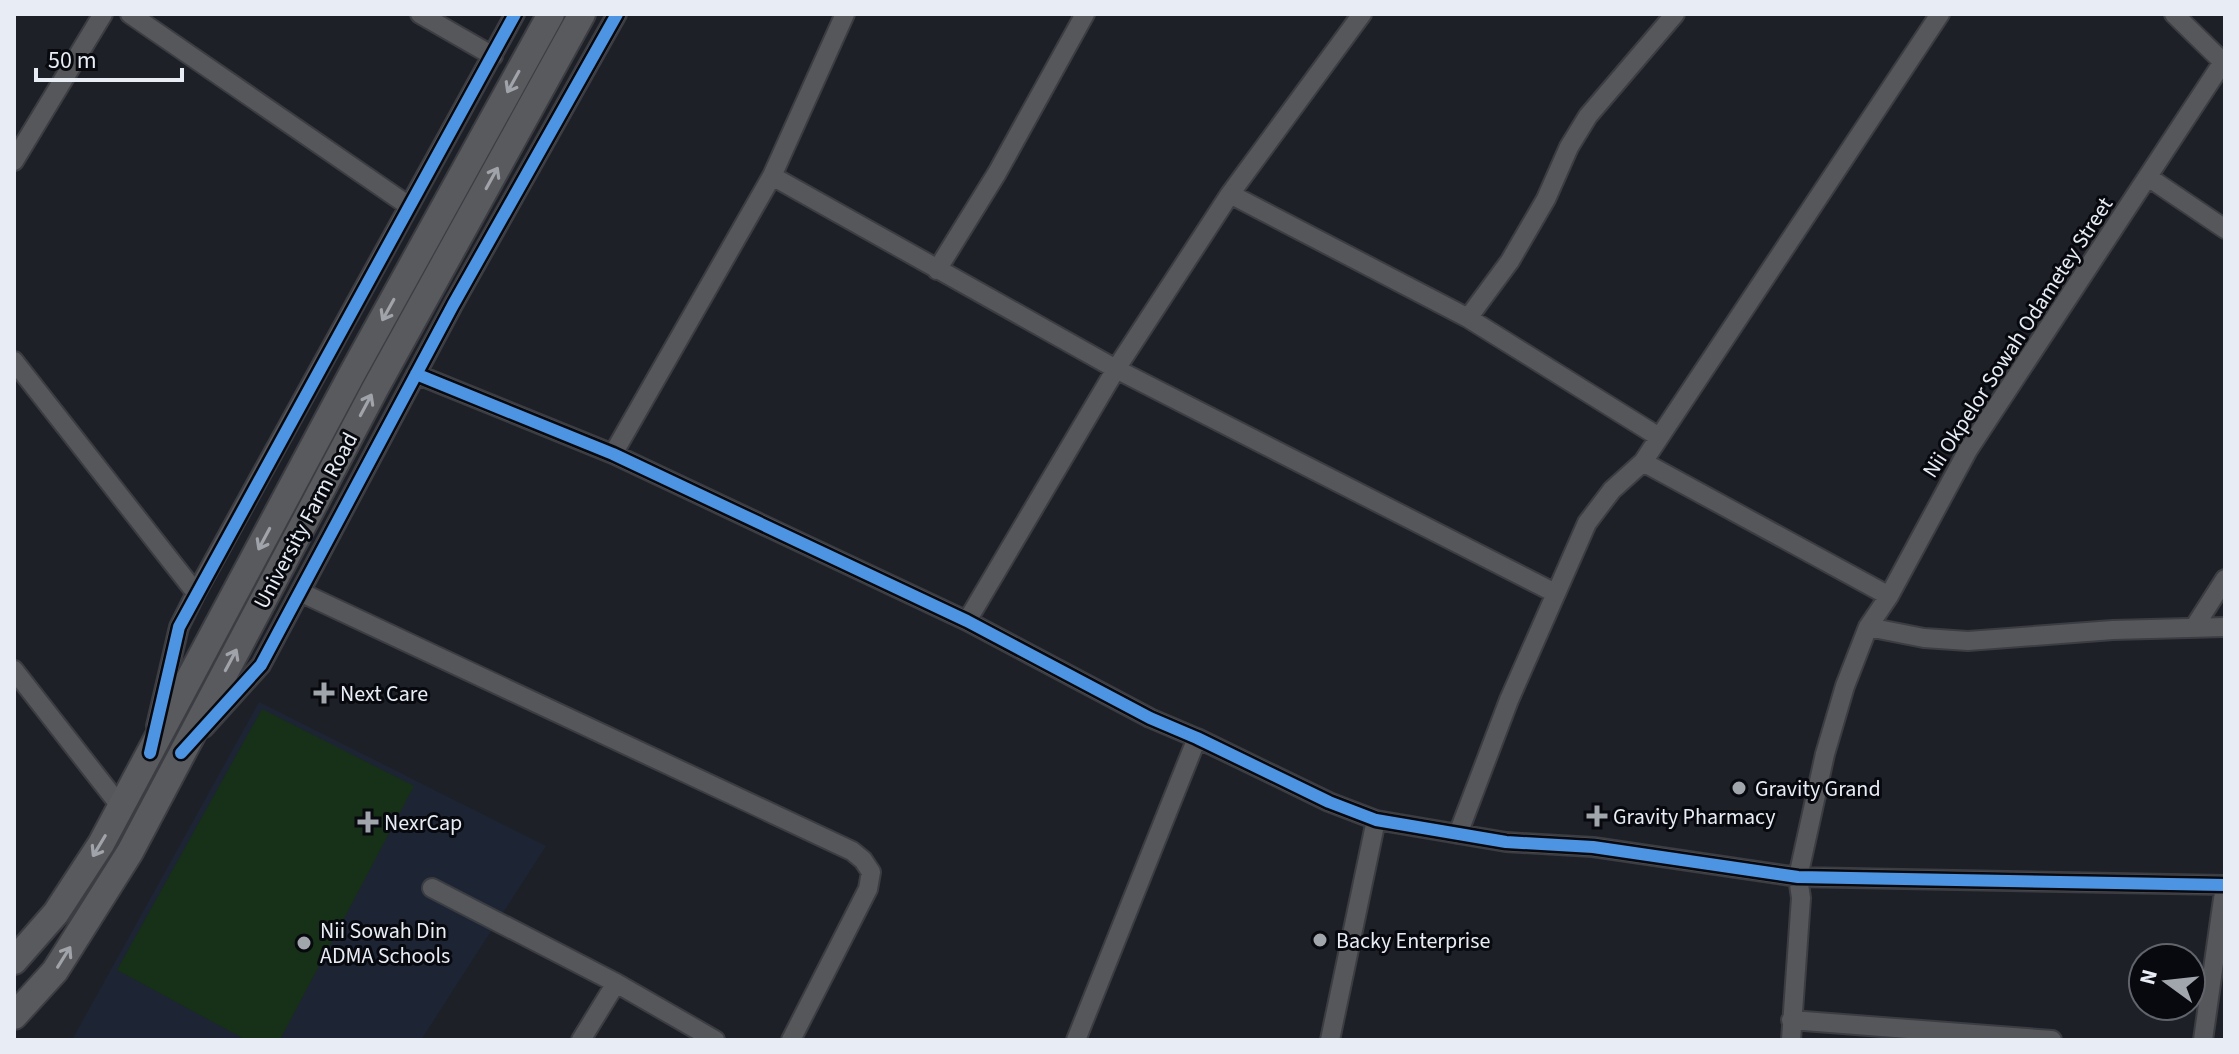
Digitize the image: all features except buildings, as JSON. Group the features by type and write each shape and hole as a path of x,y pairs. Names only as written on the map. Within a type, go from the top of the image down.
{"street":[{"path":"14,161 103,14"},
{"path":"130,14 409,206"},
{"path":"420,14 493,56"},
{"path":"150,753 179,627 515,14"},
{"name":"University Farm Road","path":"14,961 56,913 101,844 352,374 551,14"},
{"name":"University Farm Road","path":"14,1016 55,971 130,852 376,387 582,14"},
{"path":"181,753 261,665 416,374 617,14"},
{"path":"613,454 772,176 845,14"},
{"path":"937,270 997,173 1085,14"},
{"path":"967,621 1116,369 1230,194 1362,14"},
{"path":"1468,318 1510,261 1588,116 1675,14"},
{"path":"1458,834 1509,700 1587,523 1612,490 1643,462 1940,14"},
{"path":"2174,14 2224,61"},
{"name":"Nii Okpelor Sowah Odametey Street","path":"1791,1040 1801,898 1798,877 1825,754 1845,686 1868,627 1889,596 1968,450 2224,61"},
{"path":"772,176 1116,369 1555,593"},
{"path":"2148,177 2225,229"},
{"path":"1230,194 1468,318 1659,437"},
{"path":"14,361 196,593"},
{"path":"416,374 613,454 967,621 1150,718 1329,802 1376,820 1506,842 1593,847 1798,877 2225,885 2203,1040"},
{"path":"1643,462 1889,596"},
{"path":"2195,626 2225,579"},
{"path":"300,592 852,851 863,860 871,872 868,889 791,1040"},
{"path":"1868,627 1924,638 1968,641 2195,626 2225,627"},
{"path":"14,670 121,807"},
{"path":"1076,1040 1197,738"},
{"path":"1330,1040 1376,820"},
{"path":"432,888 616,983 715,1040"},
{"path":"581,1040 616,983"},
{"path":"1791,1020 2052,1040"}],"shaded area":[{"name":"Nii Sowah Din ADMA Schools","path":"259,702 546,846 421,1040 72,1040"}],"green space":[{"path":"262,709 414,786 280,1040 246,1040 117,970"}],"cycle path":[{"path":"150,753 179,627 515,14"},
{"path":"181,753 261,665 453,305 617,14"},
{"path":"416,374 613,454 967,621 1150,718 1329,802 1376,820 1506,842 1593,847 1798,877 2225,885"}],"place":[{"name":"Next Care","path":"324,693"},
{"name":"Gravity Grand","path":"1739,788"},
{"name":"Gravity Pharmacy","path":"1597,816"},
{"name":"NexrCap","path":"368,822"},
{"name":"Backy Enterprise","path":"1320,940"},
{"name":"Nii Sowah Din ADMA Schools","path":"304,943"}]}
